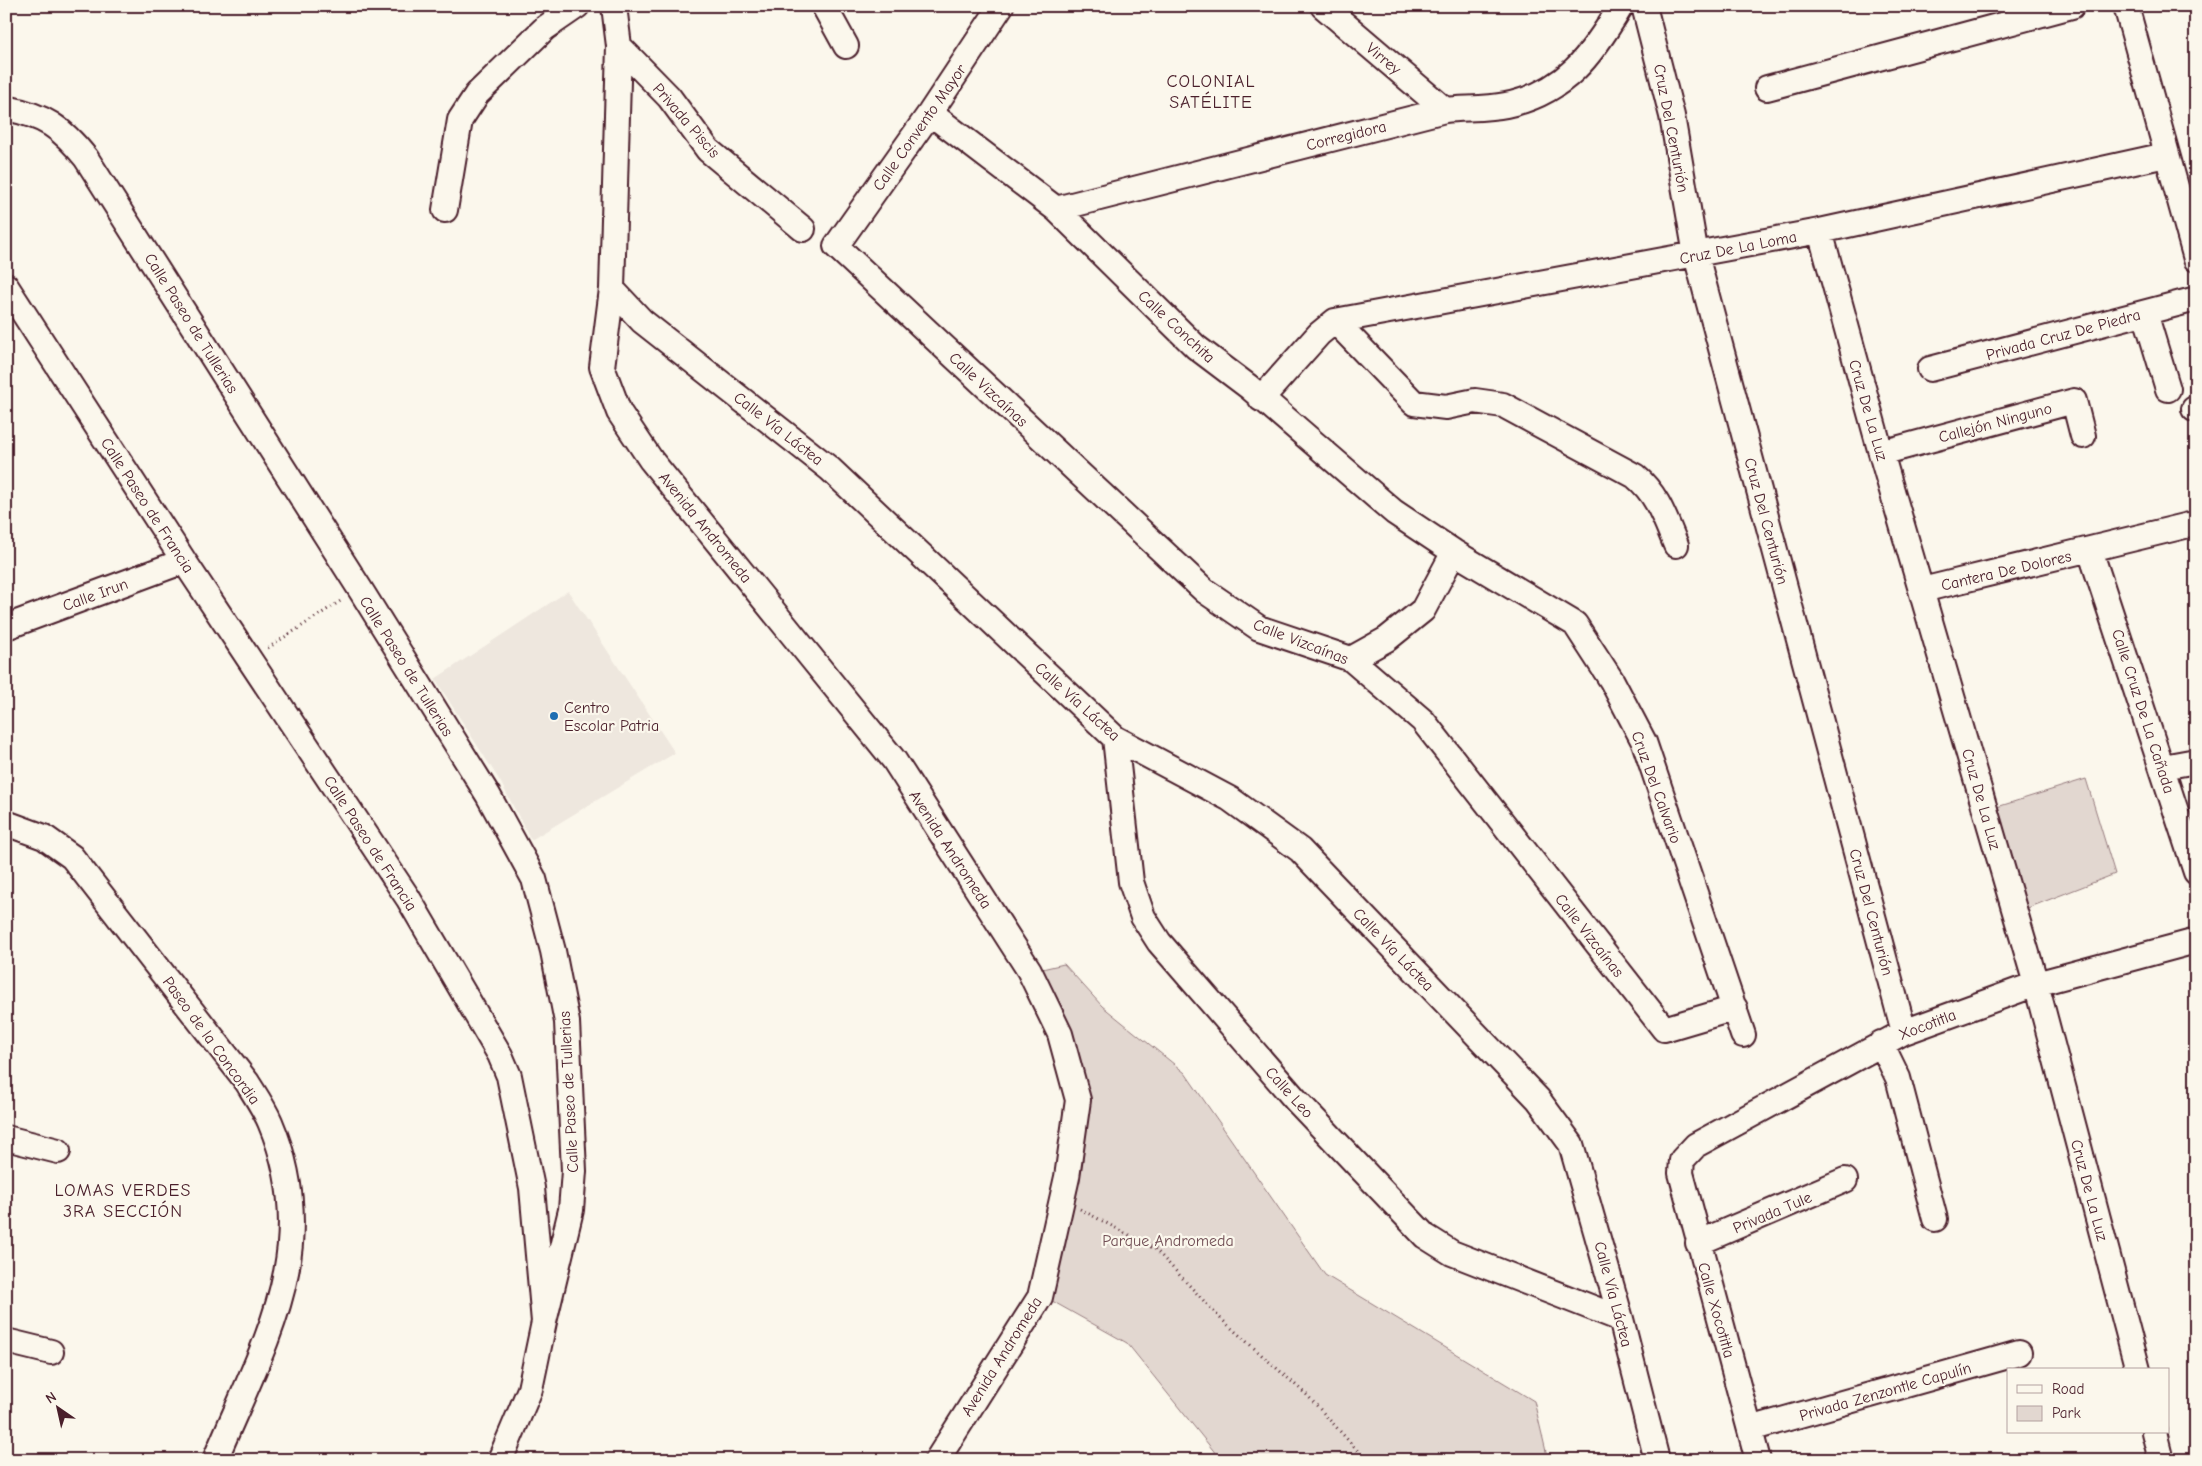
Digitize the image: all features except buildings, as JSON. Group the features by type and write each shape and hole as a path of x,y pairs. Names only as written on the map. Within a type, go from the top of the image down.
{"street":[{"path":"445,210 460,120 476,94 545,28 577,6"},
{"path":"612,289 619,46 614,6"},
{"path":"824,6 846,46"},
{"name":"Calle Convento Mayor","path":"836,246 930,113 1001,6"},
{"name":"Virrey","path":"1323,6 1445,110"},
{"name":"Cruz Del Centurión","path":"1644,6 1672,116 1696,255 1904,1032"},
{"path":"1767,88 2072,6"},
{"path":"2126,6 2166,155 2190,213 2196,259"},
{"name":"Corregidora","path":"1056,209 1445,110 1506,105 1541,94 1574,72 1615,16"},
{"name":"Privada Piscis","path":"619,46 669,97 708,150 803,229"},
{"name":"Calle Paseo de Tullerias","path":"6,108 35,114 56,126 86,158 360,589 488,795 534,879 553,951 567,1022 574,1171 571,1210 544,1322"},
{"name":"Calle Conchita","path":"930,113 1056,209 1196,347 1249,387 1394,512 1454,552"},
{"name":"Cruz De La Loma","path":"1335,321 1820,231 2166,155"},
{"name":"Cruz De La Luz","path":"1820,231 1880,453 1922,590 2036,984 2137,1368"},
{"name":"Calle Vizcaínas","path":"836,246 1205,591 1258,628 1351,659 1423,721 1664,1030 1735,1008"},
{"name":"Calle Paseo de Francia","path":"6,286 184,561 408,898 500,1055 508,1076 532,1188 544,1322 530,1389 500,1460"},
{"name":"Calle Vía Láctea","path":"612,289 642,321 830,469 1116,738 1230,799 1300,850 1538,1099 1571,1144 1621,1319 1657,1460"},
{"name":"Avenida Andromeda","path":"612,289 602,367 619,412 651,460 894,760 1029,970 1060,1034 1078,1100 1062,1200 1040,1296 937,1460"},
{"name":"Privada Cruz De Piedra","path":"1930,369 2196,299"},
{"path":"2146,313 2168,389"},
{"path":"1261,399 1314,340 1335,321 1414,403 1446,407 1475,401 1503,405 1636,476 1648,487 1660,504 1676,545"},
{"name":"Callejón Ninguno","path":"1880,453 2074,401 2083,436"},
{"name":"Cantera De Dolores","path":"1922,590 2190,525"},
{"name":"Calle Cruz De La Cañada","path":"2090,550 2196,872"},
{"path":"1351,659 1387,639 1423,610 1454,552"},
{"name":"Cruz Del Calvario","path":"1454,552 1575,624 1612,681 1644,742 1743,1035"},
{"name":"Calle Irun","path":"6,627 184,561"},
{"name":"Calle Leo","path":"1116,738 1131,882 1143,917 1159,942 1295,1099 1425,1236 1452,1253 1621,1319"},
{"path":"2163,767 2196,761"},
{"name":"Paseo de la Concordia","path":"6,823 44,837 72,856 247,1082 270,1120 279,1147 288,1175 291,1204 292,1242 287,1275 277,1311 214,1460"},
{"name":"Xocotitla","path":"1682,1160 1696,1145 1904,1032 2036,984 2196,941"},
{"path":"1881,1043 1898,1078 1935,1219"},
{"path":"6,1138 58,1151"},
{"name":"Calle Xocotitla","path":"1682,1160 1681,1173 1698,1243 1758,1460"},
{"name":"Privada Tule","path":"1698,1243 1845,1180"},
{"path":"6,1341 50,1352"},
{"name":"Privada Zenzontle Capulín","path":"1750,1429 2020,1353"},
{"path":"2154,1434 2161,1460"}],"path":[{"path":"250,659 360,589"},
{"path":"1062,1200 1155,1249 1220,1318 1308,1396 1366,1460"}],"shaded area":[{"name":"Centro Escolar Patria","path":"568,591 675,753 531,840 500,781 435,679"}],"green space":[{"path":"2086,779 2115,874 2025,909 1997,807"},
{"name":"Parque Andromeda","path":"1064,964 1102,1006 1185,1073 1325,1275 1534,1401 1548,1460 1221,1460 1127,1343 1045,1297 1085,1103 1071,1043 1042,969"}],"place":[{"name":"Centro Escolar Patria","path":"554,716"}],"district":[{"name":"COLONIAL SATÉLITE","path":"1211,91"},
{"name":"LOMAS VERDES 3RA SECCIÓN","path":"123,1200"}]}
